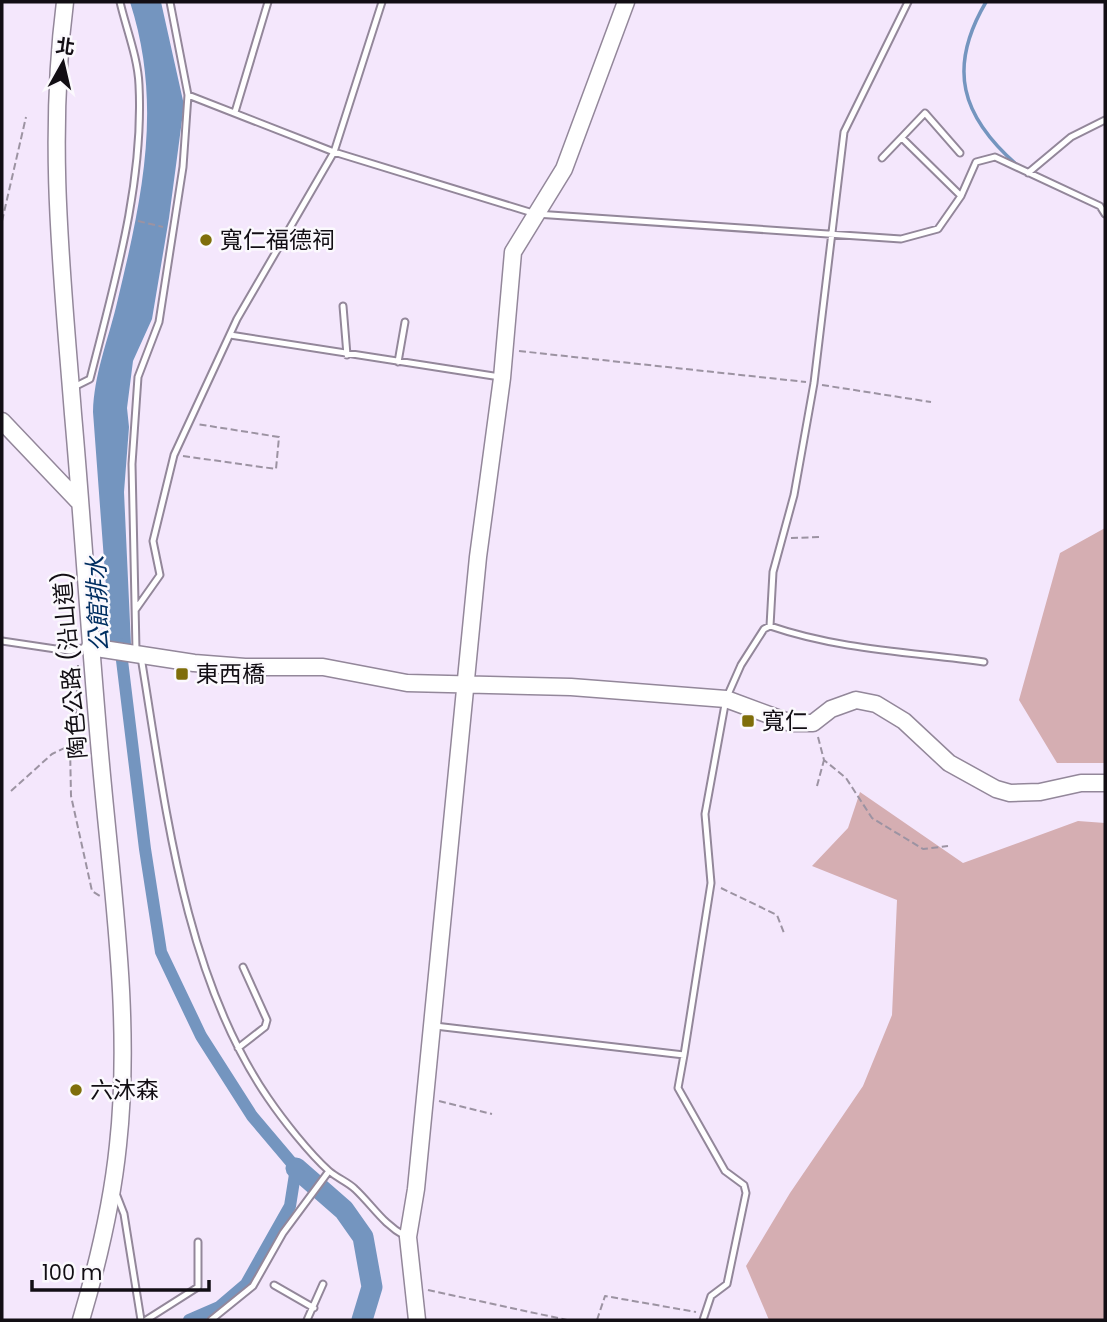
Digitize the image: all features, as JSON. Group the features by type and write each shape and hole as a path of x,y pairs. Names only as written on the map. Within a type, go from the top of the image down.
{"street":[{"name":"陶色公路 (沿山道)","path":"65,2 55,134 59,262 114,902 122,1093 113,1187 94,1277 81,1320"},
{"path":"417,1320 408,1237 416,1189 478,557 502,378 513,252 564,169 626,2"},
{"path":"2,421 80,503"},
{"path":"90,647 245,667 323,667 407,683 571,687 726,699 791,723 813,723 831,709 856,700 876,704 904,721 948,763 996,789 1010,793 1040,792 1081,783 1105,783"}],"lane":[{"path":"71,388 90,379 126,219 139,135 139,82 120,2"},
{"path":"170,2 188,95 174,229 159,322 138,377 132,464 135,649 141,654 185,897 201,958 238,1048 268,1099 329,1171 355,1188 389,1227 408,1237"},
{"path":"234,112 268,2"},
{"path":"134,611 159,575 153,541 174,455 230,335 334,152 382,2"},
{"path":"770,626 773,572 794,495 814,383 844,132 908,2"},
{"path":"188,95 334,152 536,214 901,239 938,229 961,196 976,162 995,157 1100,206 1105,214"},
{"path":"882,158 925,113 960,153"},
{"path":"1028,173 1071,137 1105,120"},
{"path":"902,138 961,196"},
{"path":"343,306 347,355"},
{"path":"398,362 405,323"},
{"path":"230,335 502,378"},
{"path":"704,1317 712,1296 727,1284 746,1193 744,1185 725,1171 678,1088 710,883 705,814 726,699 741,665 764,629 770,626 812,640 842,646 984,662"},
{"path":"2,641 69,651 90,647"},
{"path":"238,1048 265,1027 267,1020 243,967"},
{"path":"430,1025 684,1055"},
{"path":"211,1320 253,1286 283,1233 329,1171"},
{"path":"113,1187 124,1214 144,1320 198,1287 198,1242"},
{"path":"307,1320 323,1284"},
{"path":"274,1285 314,1308"}],"path":[{"path":"2,221 26,117"},
{"path":"126,219 174,229"},
{"path":"504,349 814,383 931,402"},
{"path":"174,455 276,469 279,438 190,423"},
{"path":"782,539 821,537"},
{"path":"90,647 76,669 76,715 70,745 71,796 92,891 114,902"},
{"path":"813,723 824,760 817,786"},
{"path":"11,791 52,754 70,745"},
{"path":"824,760 846,778 872,818 923,849 948,846"},
{"path":"710,883 777,915 784,933"},
{"path":"423,1098 470,1106 492,1114"},
{"path":"413,1287 567,1320"},
{"path":"597,1320 605,1296 704,1317"}],"shaded area":[{"path":"1105,528 1105,763 1057,763 1019,700 1060,553"},
{"path":"860,792 963,863 1078,821 1105,823 1105,1320 769,1320 746,1266 790,1193 863,1086 892,1015 897,900 812,866 848,828"}],"water":[{"path":"130,2 161,2 184,105 152,319 133,361 127,408 129,427 124,492 131,645 110,641 93,412 98,372 134,230 145,155 146,79"}],"waterway":[{"path":"986,2 967,48 964,70 966,90 972,109 983,128 1017,165"},
{"name":"公館排水","path":"120,644 145,849 161,952 201,1036 252,1116 296,1168 290,1206 246,1284 219,1307 189,1320"},
{"path":"296,1168 344,1210 363,1237 372,1287 362,1320"}],"place":[{"name":"寬仁福德祠","path":"206,240"},
{"name":"東西橋","path":"182,674"},
{"name":"寬仁","path":"748,721"},
{"name":"六沐森","path":"76,1090"}]}
